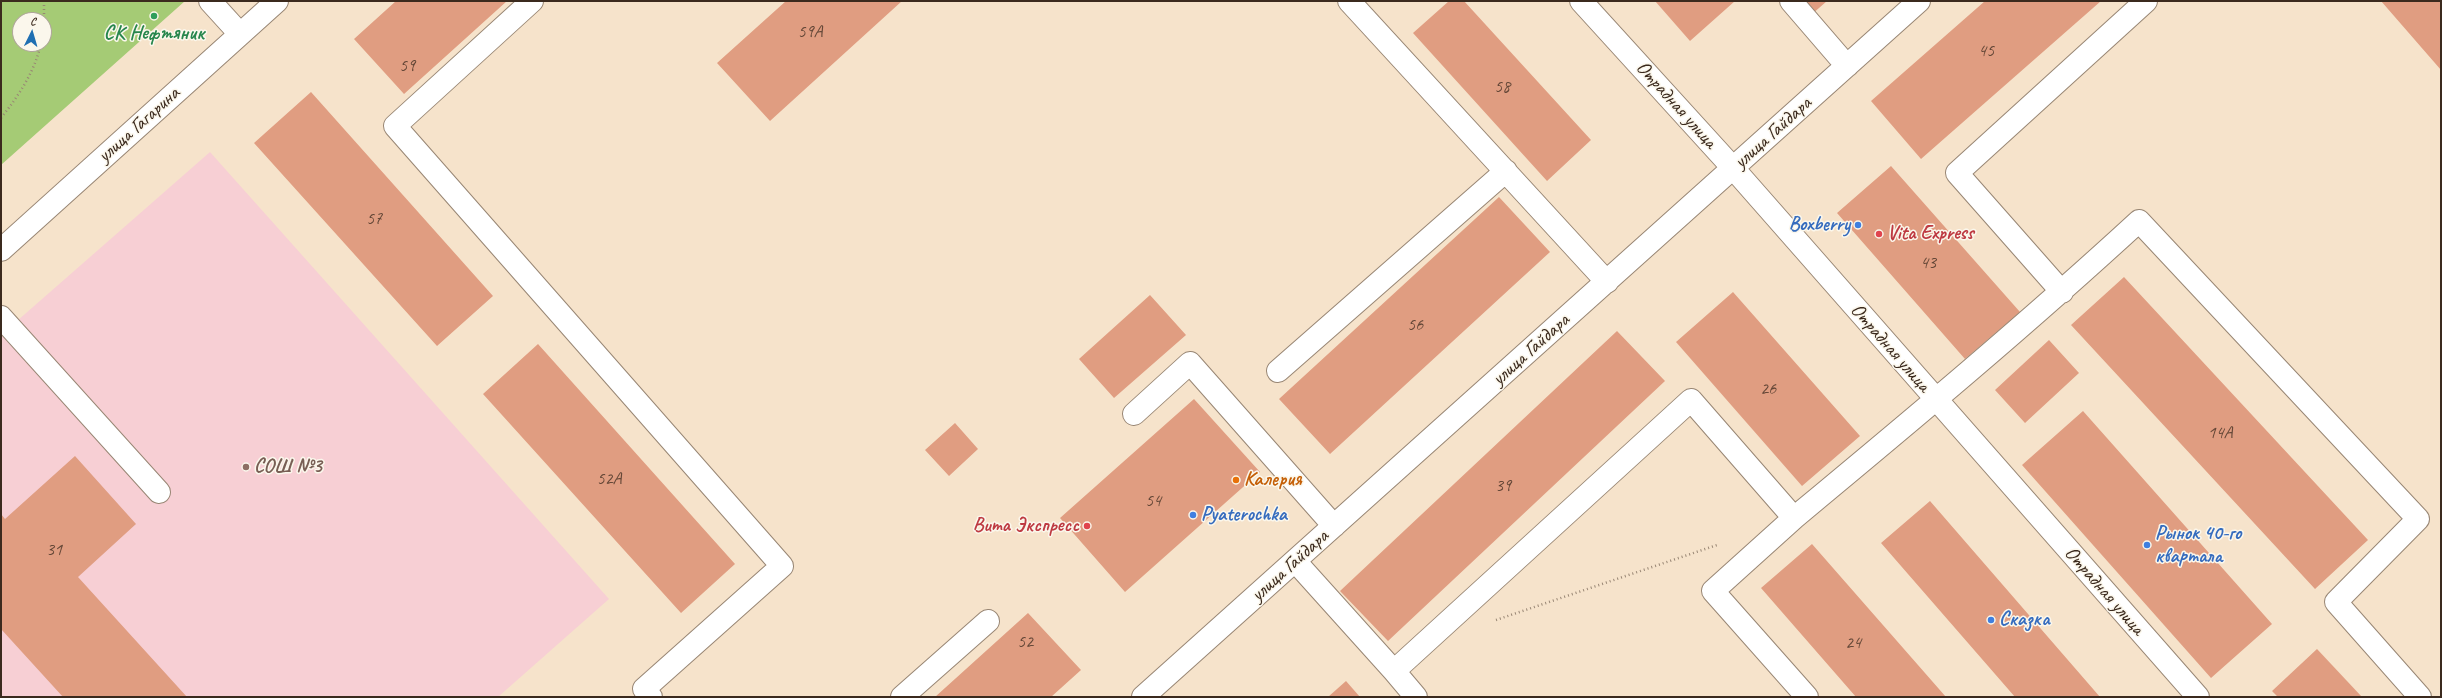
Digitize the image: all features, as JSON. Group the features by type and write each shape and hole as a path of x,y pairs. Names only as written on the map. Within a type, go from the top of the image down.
{"street":[{"path":"210,1 240,34"},
{"name":"улица Гагарина","path":"1,250 277,1"},
{"path":"532,1 395,126 782,566 644,689 651,697"},
{"path":"1349,1 1607,282"},
{"name":"Отрадная улица","path":"1581,1 1734,168 2198,697"},
{"path":"1791,1 1847,66"},
{"name":"улица Гайдара","path":"1143,697 1919,1"},
{"path":"2062,292 1957,173 2146,1"},
{"path":"1278,371 1506,171"},
{"path":"1807,697 1713,591 1794,518 1936,400 2062,292 2139,221 2418,519 2336,602 2420,697"},
{"path":"1,317 159,492"},
{"path":"1134,414 1190,363 1334,526"},
{"path":"1394,671 1691,400 1794,518"},
{"path":"1295,561 1416,697"},
{"path":"902,697 988,621"}],"path":[{"path":"44,1 44,12"},
{"path":"1,118 22,90 37,61 39,52"},
{"path":"1489,622 1720,544"}],"shaded area":[{"name":"СОШ №3","path":"210,152 609,599 498,697 1,697 1,335"}],"green space":[{"path":"1,1 185,1 1,165"}],"building":[{"path":"396,1 507,1 404,94 354,39"},
{"path":"786,1 902,1 770,121 717,63"},
{"path":"1449,1 1464,1 1591,140 1547,181 1413,33"},
{"path":"1655,1 1735,1 1690,41"},
{"path":"1798,1 1827,1 1811,15"},
{"path":"1985,1 2101,1 1921,159 1871,101"},
{"path":"2381,1 2441,1 2441,70"},
{"path":"311,92 493,296 437,346 254,143"},
{"path":"1891,166 2020,312 1965,359 1837,213"},
{"path":"1499,197 1550,252 1330,454 1279,399"},
{"path":"2124,277 2368,540 2315,589 2071,325"},
{"path":"1733,292 1860,436 1802,486 1676,342"},
{"path":"1150,295 1186,335 1114,398 1079,359"},
{"path":"1617,331 1665,381 1388,641 1340,591"},
{"path":"2049,340 2079,373 2025,423 1995,390"},
{"path":"538,344 735,564 681,613 483,394"},
{"path":"1194,399 1260,472 1125,592 1060,518"},
{"name":"Рынок 40-го квартала","path":"2083,411 2272,624 2211,678 2022,465"},
{"path":"955,423 978,449 949,476 925,450"},
{"path":"75,456 136,524 78,577 187,697 63,697 1,629 1,514 5,519"},
{"name":"Сказка","path":"1930,501 2100,697 2015,697 1881,543"},
{"path":"1812,544 1946,697 1856,697 1761,588"},
{"path":"1028,613 1081,670 1051,697 935,697"},
{"path":"2317,649 2362,697 2278,697 2272,691"},
{"path":"1346,681 1360,697 1328,697"}],"place":[{"name":"СК Нефтяник","path":"154,16"},
{"name":"Boxberry","path":"1858,225"},
{"name":"Vita Express","path":"1879,234"},
{"name":"СОШ №3","path":"246,467"},
{"name":"Калерия","path":"1236,480"},
{"name":"Pyaterochka","path":"1193,515"},
{"name":"Вита Экспресс","path":"1087,526"},
{"name":"Рынок 40-го квартала","path":"2147,545"},
{"name":"Сказка","path":"1991,620"}]}
